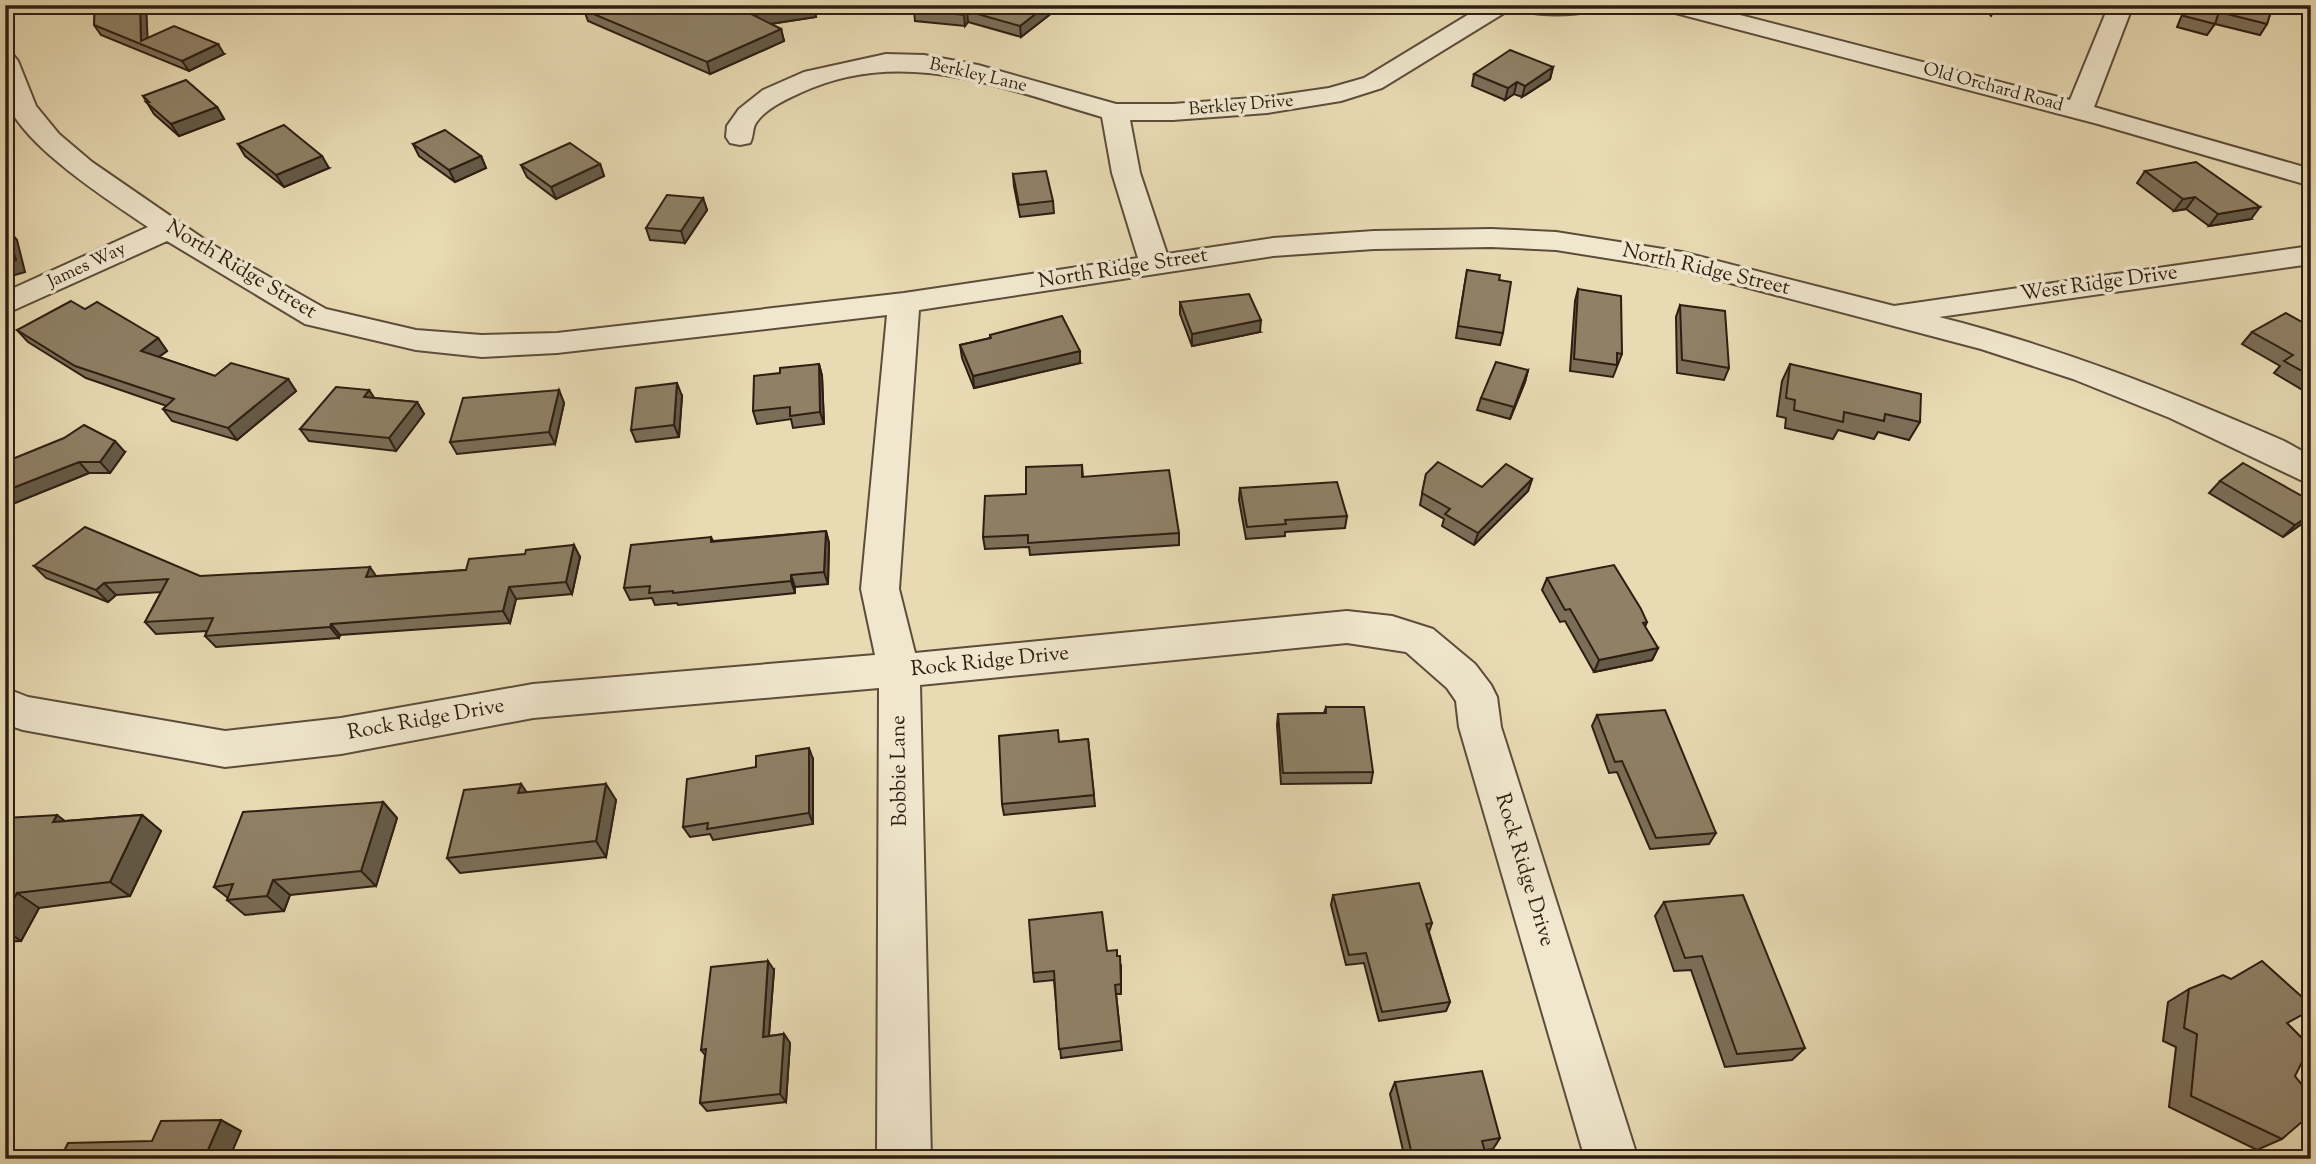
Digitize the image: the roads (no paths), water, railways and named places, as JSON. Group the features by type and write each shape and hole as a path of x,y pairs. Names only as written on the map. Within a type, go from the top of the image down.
{"street":[{"name":"Berkley Drive","path":"1115,112 1186,111 1268,105 1332,95 1373,83 1501,5"},
{"path":"1525,5 1587,5"},
{"name":"Old Orchard Road","path":"1672,5 2080,111 2311,178"},
{"path":"2080,111 2121,5"},
{"name":"North Ridge Street","path":"5,61 23,108 49,141 82,169 169,229 316,317 416,340 482,346 557,343 904,303 1273,247 1374,240 1491,238 1556,242 1682,261 1992,341 2085,371 2182,410 2272,450 2311,472"},
{"name":"Berkley Lane","path":"740,137 740,126 748,115 772,96 813,77 886,62 924,63 978,73 1115,112"},
{"path":"1115,112 1126,173 1155,265"},
{"name":"James Way","path":"5,304 169,229"},
{"name":"West Ridge Drive","path":"1887,315 2311,255"},
{"name":"Bobbie Lane","path":"904,303 880,589 899,671 904,1159"},
{"name":"Rock Ridge Drive","path":"5,705 23,713 225,749 341,736 533,701 854,672 899,671 1347,627 1392,632 1419,639 1461,676 1476,697 1480,727 1612,1159"}]}
